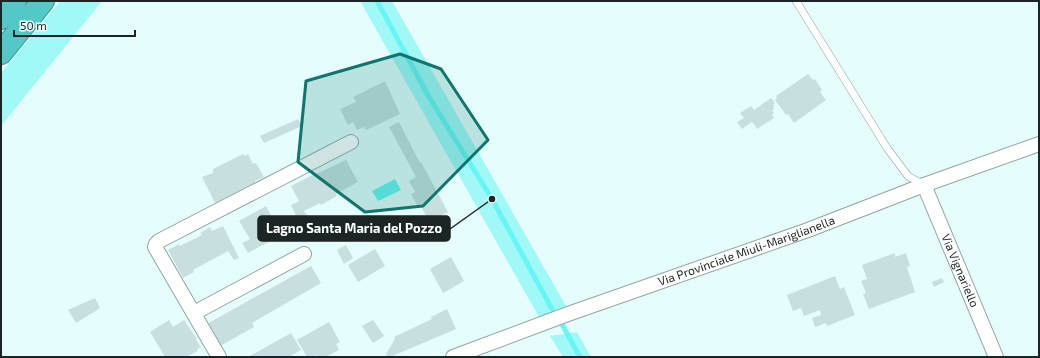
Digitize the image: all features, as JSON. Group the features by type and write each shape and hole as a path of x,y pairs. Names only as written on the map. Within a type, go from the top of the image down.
{"highway":[{"path":"1,18 15,1"},
{"path":"1,53 42,1"}],"street":[{"path":"219,357 156,247 156,244 159,240 351,142"},
{"name":"Via Provinciale Miuli-Mariglianella","path":"453,357 576,311 808,230 924,185 1039,144"},
{"name":"Via Vignariello","path":"924,185 996,357"},
{"path":"194,313 304,254"}],"lane":[{"path":"796,1 887,148 908,176 924,185"}],"highlighted area":[{"path":"400,54 441,69 488,140 423,206 365,212 298,162 306,81"}],"shaded area":[{"path":"60,1 102,1 1,126 1,73"},
{"path":"360,1 392,1 566,306 539,317"},
{"path":"395,179 401,190 378,201 372,191"},
{"path":"577,332 591,357 563,357 550,336"}],"building":[{"path":"808,74 813,80 815,79 822,90 820,92 826,100 794,123 775,100 777,98 776,96"},
{"path":"385,81 400,114 366,130 364,127 357,130 353,122 348,125 340,109 356,102 353,97"},
{"path":"771,98 775,103 773,104 775,106 773,107 774,109 772,111 774,113 772,115 774,118 757,129 752,122 742,129 737,122 744,118 740,113 751,106 754,110"},
{"path":"298,119 302,126 264,143 260,136"},
{"path":"399,122 448,212 429,222 421,206 418,207 411,194 415,192 409,181 416,177 389,127"},
{"path":"243,154 245,156 248,154 253,164 256,163 264,177 255,181 255,184 215,203 202,177 213,173 213,169"},
{"path":"346,160 358,182 336,194 337,196 321,205 320,203 304,211 310,220 248,253 242,243 250,239 239,221 266,206 277,227 297,218 291,205 299,201 291,186"},
{"path":"223,226 239,258 234,260 228,251 193,270 194,272 183,278 168,250 202,235 200,233 210,227 212,231"},
{"path":"346,245 353,258 344,264 337,250"},
{"path":"375,249 385,266 358,282 348,265"},
{"path":"895,253 895,257 906,253 910,266 907,267 915,292 869,309 863,294 866,293 861,281 867,279 862,265"},
{"path":"451,257 464,281 443,293 430,269"},
{"path":"311,266 321,283 252,323 254,327 220,346 205,325"},
{"path":"835,276 840,289 844,287 855,315 827,326 826,323 815,327 812,318 821,315 820,310 804,316 801,308 793,311 787,295"},
{"path":"942,278 944,282 934,287 932,282"},
{"path":"95,298 100,308 76,323 68,310"},
{"path":"447,309 456,329 387,357 386,354 395,339 394,337 432,319 431,317"},
{"path":"169,320 173,327 184,320 201,347 197,349 198,351 186,357 165,357 150,332"},
{"path":"373,320 384,336 373,343 362,326"},
{"path":"329,322 340,342 336,344 339,350 326,357 318,357 317,355 307,357 297,340"},
{"path":"291,333 301,350 289,357 248,357"}],"waterway":[{"path":"377,1 429,97 492,199 552,309"},
{"path":"563,326 580,357"}],"place":[{"name":"Lagno Santa Maria del Pozzo","path":"492,199"}]}
